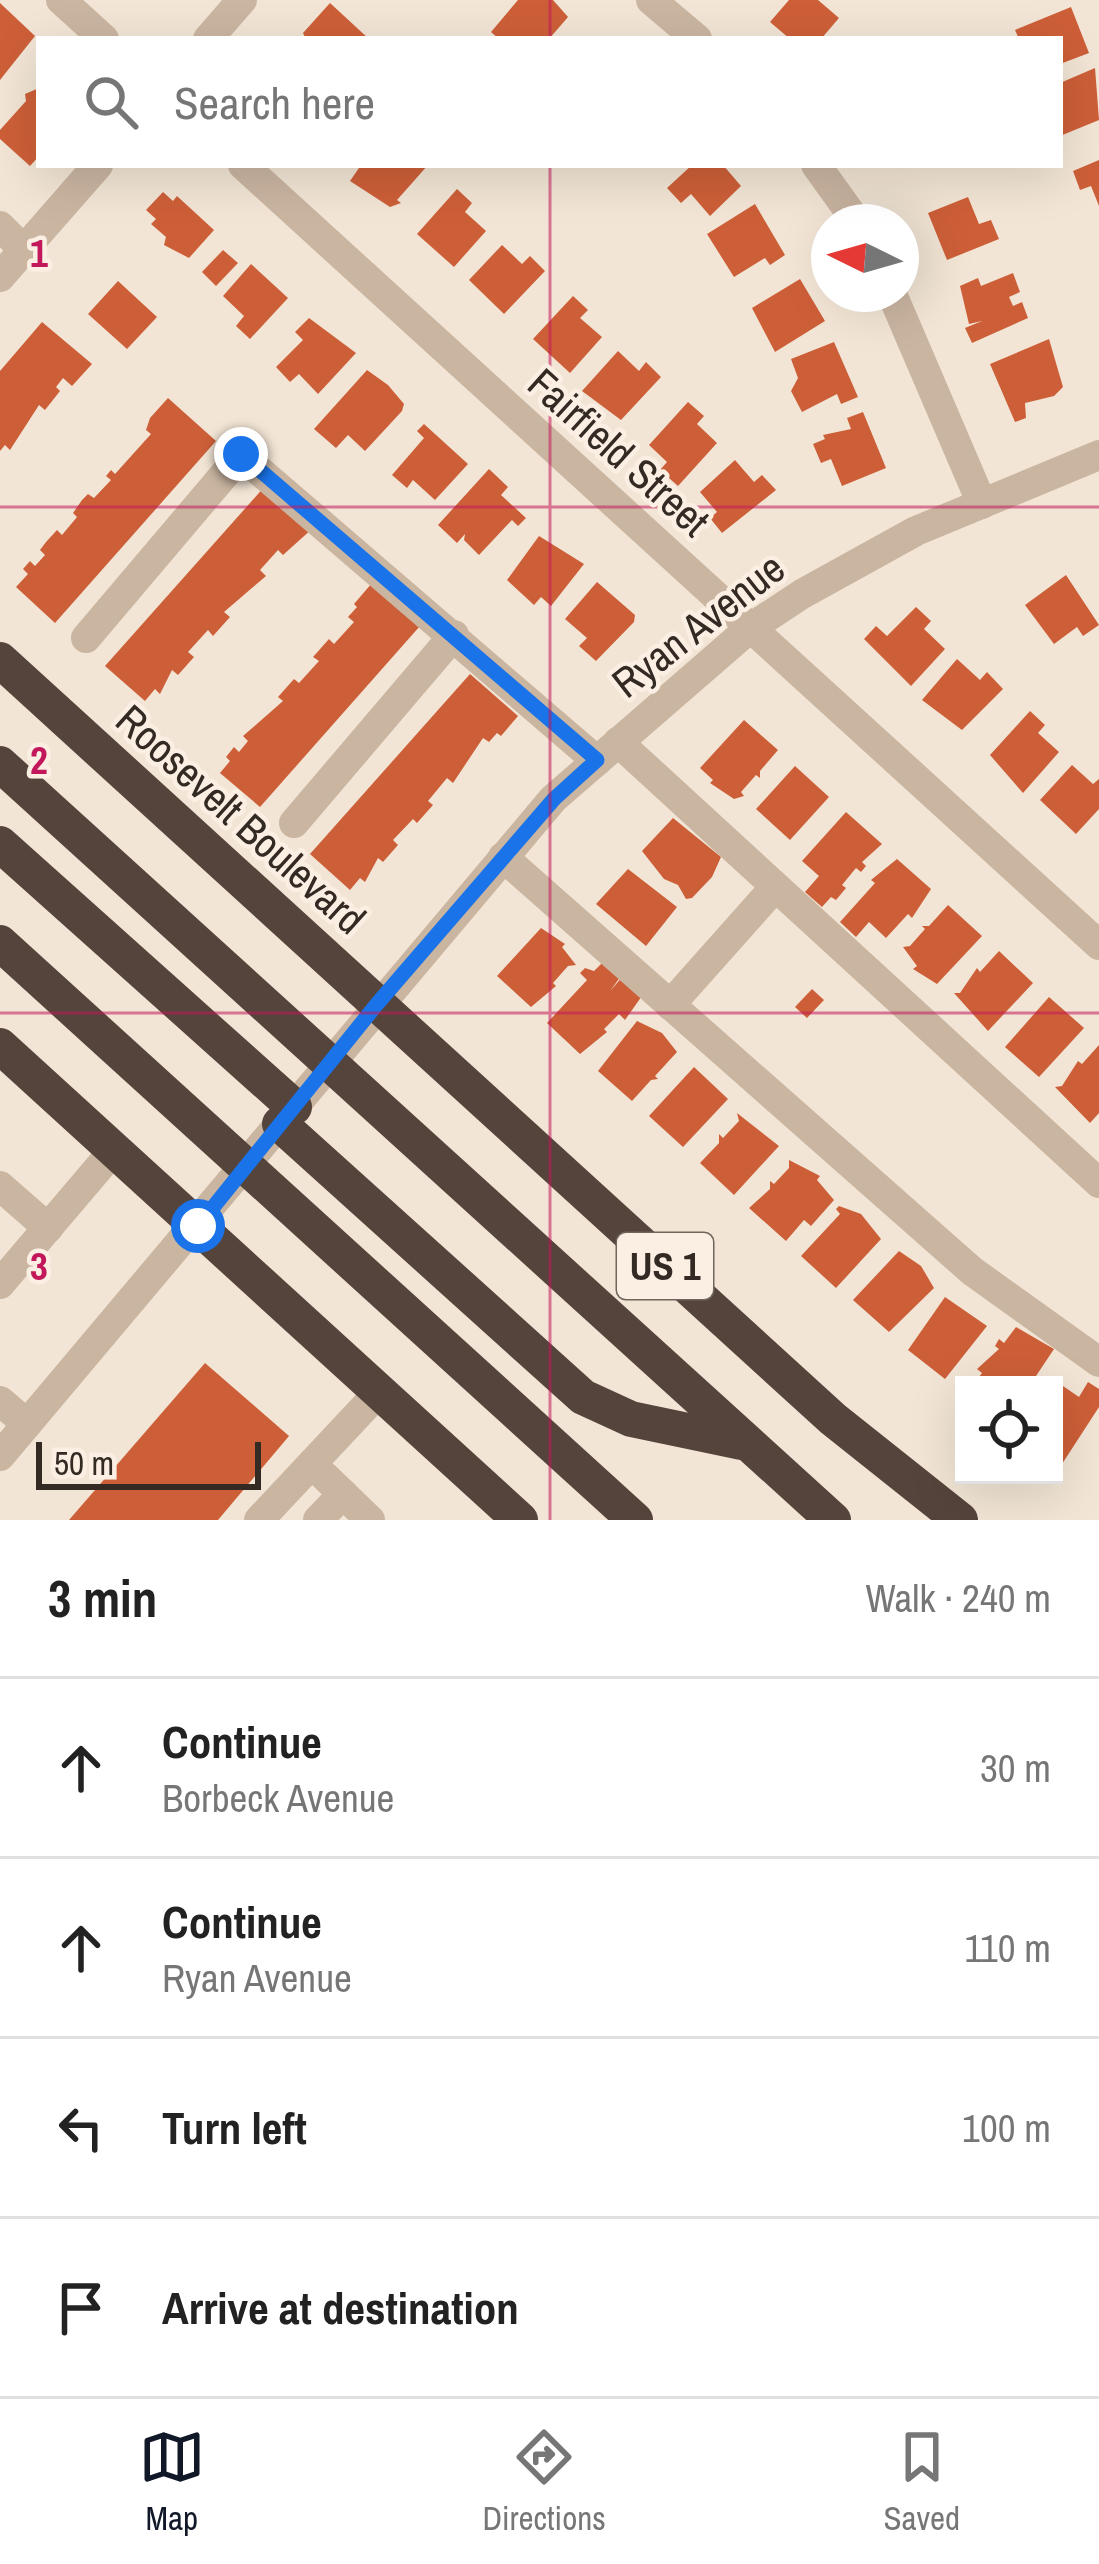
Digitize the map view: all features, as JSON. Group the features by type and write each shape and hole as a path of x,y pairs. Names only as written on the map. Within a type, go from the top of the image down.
{"highway":[{"name":"Roosevelt Boulevard","path":"0,660 833,1419 960,1520"},
{"name":"US 1","path":"0,764 833,1520"},
{"path":"0,844 584,1397 631,1419 745,1442"},
{"path":"0,943 635,1520"},
{"path":"0,1046 520,1520"}],"street":[{"path":"62,0 101,36"},
{"path":"211,36 242,0"},
{"path":"650,0 693,36"},
{"path":"7,267 95,168"},
{"name":"Fairfield Street","path":"245,168 1099,945"},
{"path":"818,168 844,204"},
{"path":"0,226 7,267"},
{"path":"900,312 982,504"},
{"path":"86,638 241,454 454,635 776,887 1099,1183"},
{"name":"Ryan Avenue","path":"0,1456 554,799 749,628 853,563 1099,455"},
{"path":"294,823 454,635"},
{"path":"503,857 972,1271 1099,1361"},
{"path":"670,1004 776,887"},
{"path":"0,1284 114,1150"},
{"path":"0,1186 48,1228"},
{"path":"259,1520 379,1392"},
{"path":"0,1401 27,1424"},
{"path":"312,1464 370,1520"},
{"path":"318,1520 343,1494"}],"building":[{"path":"518,0 553,0 568,17 552,36 496,36 491,32"},
{"path":"789,0 818,0 839,18 824,36 786,36 770,22"},
{"path":"0,3 35,36 0,80"},
{"path":"330,3 366,36 304,36"},
{"path":"1071,7 1089,53 1063,63 1063,36 1018,36 1015,30"},
{"path":"1095,68 1099,120 1063,135 1063,82"},
{"path":"36,89 36,159 30,166 0,139 0,130 26,101 25,94"},
{"path":"1099,160 1099,206 1091,186 1080,190 1073,171"},
{"path":"359,168 425,168 397,200 401,203 390,207 350,181"},
{"path":"689,168 726,168 741,186 710,216 691,194 681,203 667,188"},
{"path":"457,189 472,203 465,212 486,231 454,267 417,234"},
{"path":"163,192 173,201 177,196 214,230 189,258 164,245 166,237 151,224 156,219 146,210"},
{"path":"968,197 979,224 991,220 999,239 947,260 928,213"},
{"path":"755,204 785,255 770,265 765,258 734,277 707,234"},
{"path":"502,245 522,264 530,256 545,271 504,314 469,280"},
{"path":"223,250 238,263 216,286 202,272"},
{"path":"251,264 288,298 250,339 236,326 244,316 223,296"},
{"path":"1013,273 1020,292 1009,297 1013,306 1022,302 1028,318 972,343 965,328 982,321 969,324 960,286 978,278 981,286"},
{"path":"800,279 811,297 811,312 820,312 825,321 775,352 752,308"},
{"path":"118,281 157,317 127,349 88,314"},
{"path":"573,296 588,310 580,318 602,337 570,373 533,339"},
{"path":"309,318 356,353 318,394 299,374 290,382 276,367 303,340 295,332"},
{"path":"42,322 92,364 72,386 63,378 56,387 60,391 45,410 39,405 10,450 5,445 0,451 0,371"},
{"path":"1049,339 1063,387 1054,396 1025,403 1026,418 1015,422 990,364"},
{"path":"834,342 858,397 841,404 837,394 802,412 791,391 798,378 791,359"},
{"path":"618,351 639,371 646,362 661,377 621,420 582,391"},
{"path":"367,370 388,385 404,404 402,411 365,451 348,435 336,448 314,429"},
{"path":"168,398 216,441 55,623 16,587 28,574 23,569 30,561 35,566 45,555 40,550 46,542 57,530 62,535 77,517 73,513 82,500 88,494 94,498 111,480 106,476 111,470 115,474 151,434 146,430 150,418"},
{"path":"688,402 704,416 697,424 717,443 678,486 660,470 667,462 649,445"},
{"path":"863,412 886,468 842,486 831,459 821,463 813,444 825,439 823,435 851,429 847,418"},
{"path":"424,424 468,464 435,500 413,480 407,488 392,475 424,438 417,431"},
{"path":"735,460 754,482 762,475 776,490 722,533 710,518 717,512 700,492"},
{"path":"489,469 508,487 501,495 526,518 518,526 512,520 479,555 464,540 465,534 457,543 438,525"},
{"path":"266,485 313,528 283,555 278,550 260,570 266,576 224,612 230,617 213,636 208,630 188,652 194,657 178,675 172,670 160,694 155,689 145,701 105,666"},
{"path":"539,536 584,564 551,606 541,597 534,605 507,580"},
{"path":"1066,575 1099,625 1083,636 1077,627 1054,644 1025,605"},
{"path":"597,582 635,615 634,622 596,661 579,646 587,638 565,619"},
{"path":"372,583 420,626 260,807 220,773 230,761 226,757 234,747 239,752 248,741 243,736 283,701 278,697 294,679 299,683 319,661 313,657 329,639 334,644 354,622 348,617 357,607 354,604"},
{"path":"916,607 931,621 924,629 945,649 911,686 864,639 876,626 887,636"},
{"path":"957,659 980,680 987,672 1003,689 962,730 922,700"},
{"path":"470,674 518,716 501,736 497,733 489,742 483,738 453,783 447,778 428,801 433,805 393,840 398,845 383,862 378,858 365,882 360,878 350,890 310,854"},
{"path":"1030,711 1045,725 1038,733 1059,752 1023,793 990,755"},
{"path":"744,720 778,750 760,771 760,778 756,775 741,792 744,796 734,799 710,783 713,780 700,768"},
{"path":"1072,765 1093,784 1099,779 1099,809 1076,834 1040,800"},
{"path":"795,766 829,797 790,840 756,809"},
{"path":"846,812 882,844 862,862 866,866 861,872 856,868 842,885 846,888 836,900 831,897 822,907 805,892 819,876 802,861"},
{"path":"673,818 721,857 712,877 692,898 686,899 678,885 664,879 642,851"},
{"path":"897,859 931,889 912,918 908,914 886,938 869,922 856,937 840,922 875,883 871,880"},
{"path":"628,869 677,907 646,946 596,904"},
{"path":"948,905 982,936 937,984 913,969 917,966 903,947 910,946 925,929 922,926 929,926"},
{"path":"541,928 565,944 562,947 576,965 568,966 553,983 556,986 531,1007 497,976"},
{"path":"999,951 1033,983 988,1031 954,993 960,993 977,968 980,972"},
{"path":"604,961 621,976 610,991 624,975 644,993 625,1020 619,1014 604,1029 607,1032 580,1054 547,1023 587,980 580,973 585,968 594,971"},
{"path":"812,989 824,1000 807,1018 795,1007"},
{"path":"1049,997 1084,1028 1039,1077 1005,1047"},
{"path":"637,1021 662,1033 677,1052 655,1076 658,1079 651,1080 632,1101 598,1071"},
{"path":"1099,1045 1099,1113 1090,1123 1055,1087 1062,1086 1078,1061 1082,1064"},
{"path":"694,1067 728,1099 683,1147 649,1116"},
{"path":"737,1113 779,1146 734,1195 700,1163 719,1143 719,1134 723,1138 739,1121"},
{"path":"789,1160 820,1176 817,1180 834,1200 811,1226 804,1220 786,1241 749,1208 770,1189 770,1181 774,1184 789,1168"},
{"path":"839,1206 861,1214 881,1239 836,1288 801,1256 840,1214"},
{"path":"899,1251 921,1266 934,1288 889,1332 853,1300"},
{"path":"945,1297 987,1326 945,1379 908,1350"},
{"path":"1016,1327 1054,1349 1036,1376 980,1376 977,1369 999,1349 995,1346 999,1339 1004,1343"},
{"path":"205,1363 289,1436 218,1520 69,1520"},
{"path":"1088,1382 1099,1389 1099,1407 1063,1462 1063,1386 1079,1397"}],"route":[{"path":"198,1226 377,1004 554,799 597,760 241,454"}]}
